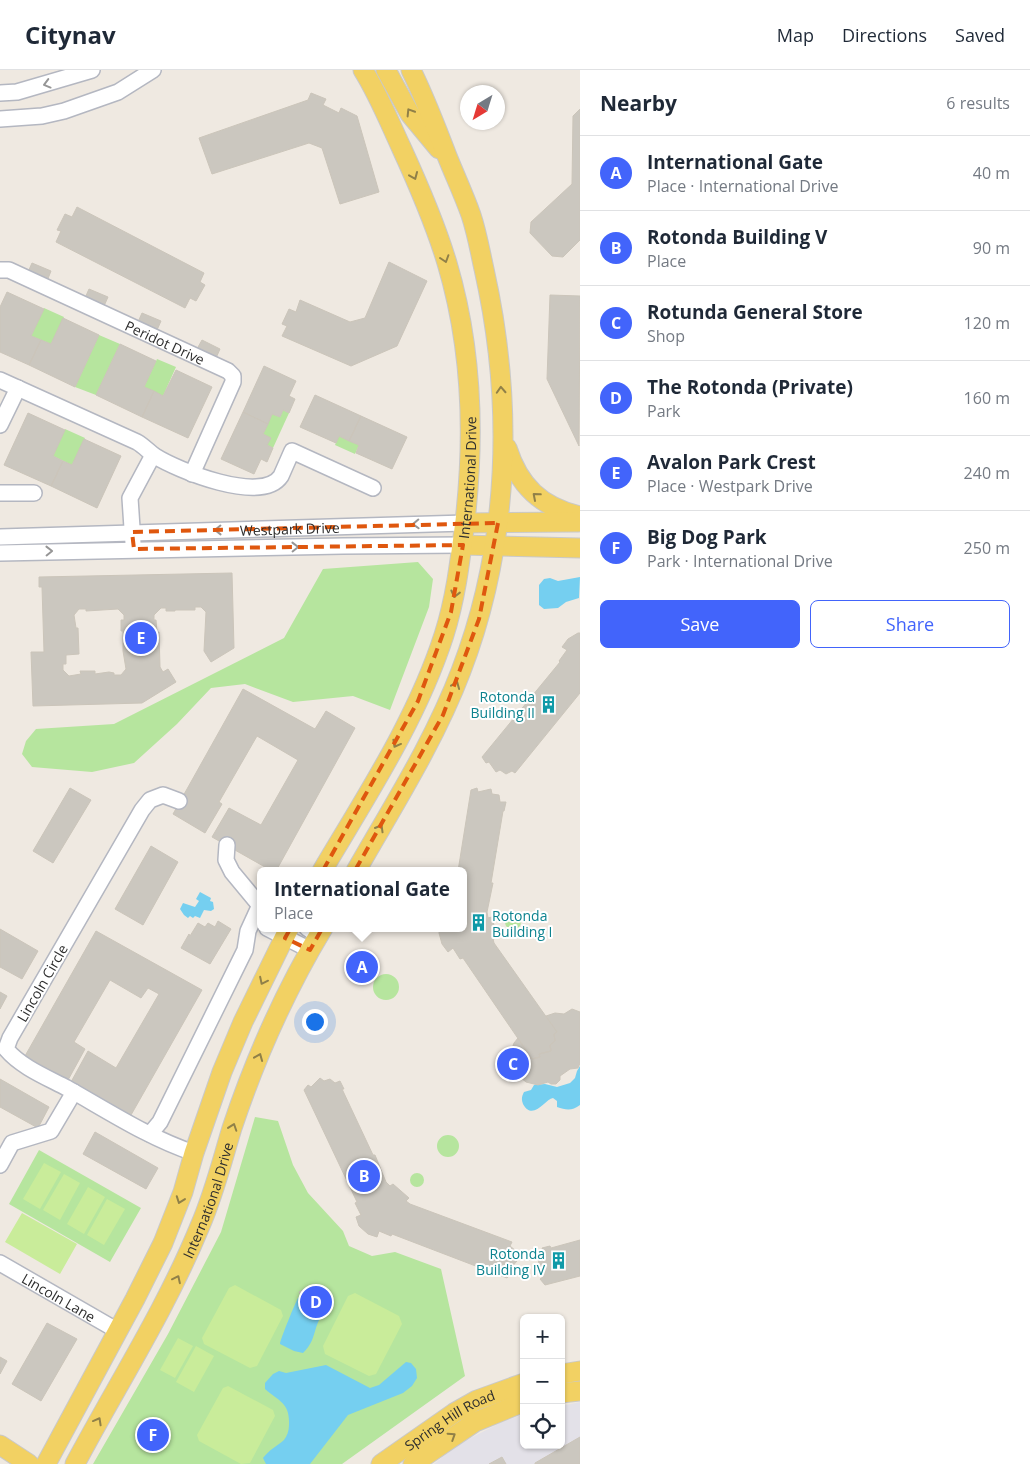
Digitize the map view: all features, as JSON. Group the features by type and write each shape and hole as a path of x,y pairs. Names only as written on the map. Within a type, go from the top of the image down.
{"main road":[{"path":"354,70 386,116"},
{"name":"International Drive","path":"324,867 397,743 425,685 444,636 457,587 463,545 472,431 464,336 447,264 414,177 363,70"},
{"path":"386,70 410,114 450,164"},
{"path":"358,867 432,738 452,694 479,619 495,547 504,464 500,370 489,295 471,216 419,85 410,70"},
{"path":"504,439 517,472 534,495 557,509 580,516"},
{"name":"Westpark Drive","path":"465,523 580,522"},
{"name":"Westpark Drive","path":"463,545 580,548"},
{"name":"International Drive","path":"46,1464 163,1243 183,1192 211,1100 231,1048 287,933"},
{"name":"International Drive","path":"75,1464 162,1309 184,1264 202,1223 235,1120 268,1035 315,936"},
{"path":"565,1373 580,1371"},
{"name":"Spring Hill Road","path":"381,1464 454,1413 477,1400 520,1384"},
{"path":"565,1393 580,1391"},
{"name":"Spring Hill Road","path":"413,1464 475,1422 520,1404"},
{"path":"0,1445 29,1464"}],"street":[{"path":"0,93 17,92 92,70"},
{"path":"0,119 42,116 64,111 118,92 153,70"},
{"name":"Peridot Drive","path":"0,270 9,270 18,274 228,371 233,376 233,382 192,474"},
{"path":"0,380 137,442 153,455 213,482 249,487 265,486 278,480 292,451 373,488"},
{"path":"1,422 18,388"},
{"path":"134,549 130,498 135,485 153,455"},
{"path":"0,492 34,493"},
{"name":"Westpark Drive","path":"0,537 465,523"},
{"name":"Westpark Drive","path":"0,553 134,549 463,545"},
{"name":"Lincoln Circle","path":"180,801 163,795 150,800 142,810 10,1038 6,1049 15,1059 74,1092 150,1134 178,1148 194,1153"},
{"path":"227,845 226,860 257,913"},
{"path":"150,1134 160,1122 245,950 248,930 257,916"},
{"path":"287,933 315,936"},
{"path":"0,1165 12,1143 51,1131 74,1092"},
{"name":"Lincoln Lane","path":"0,1263 118,1331"}],"highlighted area":[{"path":"498,523 479,619 443,715 310,950 285,938 418,701 451,612 463,545 134,549 132,532"}],"shaded area":[{"path":"580,1402 580,1464 434,1464 457,1445 500,1423 520,1416 520,1449 565,1449 565,1405"}],"green space":[{"path":"44,308 64,317 51,344 31,336"},
{"path":"99,335 120,344 96,395 75,387"},
{"path":"157,359 176,367 163,396 144,387"},
{"path":"283,410 289,413 273,448 267,445 270,438 263,434 272,414 280,417"},
{"path":"65,429 85,438 72,465 53,456"},
{"path":"339,436 359,445 355,454 335,445"},
{"path":"418,562 433,579 429,607 390,710 353,696 293,702 245,684 211,688 177,724 134,763 92,772 32,767 22,754 26,741 36,729 114,724 284,638 323,569"},
{"path":"513,914 519,916 521,922 519,928 513,930 507,928 505,922 507,916"},
{"path":"386,974 395,978 399,987 395,996 386,1000 377,996 373,987 377,978"},
{"path":"255,1117 278,1121 293,1165 308,1193 343,1231 349,1246 372,1256 395,1252 441,1269 465,1376 342,1464 93,1464 168,1334 221,1232"},
{"path":"444,1135 452,1135 459,1142 459,1150 452,1157 444,1157 437,1150 437,1142"},
{"path":"39,1150 141,1208 110,1262 9,1204"},
{"path":"44,1163 61,1172 40,1209 23,1199"},
{"path":"414,1173 420,1173 424,1180 420,1187 414,1187 410,1183 410,1177"},
{"path":"64,1174 80,1183 60,1220 43,1210"},
{"path":"88,1187 105,1197 84,1234 67,1224"},
{"path":"107,1199 125,1209 104,1245 87,1235"},
{"path":"22,1213 77,1244 60,1274 5,1242"},
{"path":"235,1285 281,1310 283,1316 257,1366 250,1368 204,1344 202,1338 229,1288"},
{"path":"355,1293 399,1316 402,1324 376,1374 369,1376 325,1354 323,1346 348,1296"},
{"path":"178,1338 193,1346 175,1378 160,1370"},
{"path":"196,1346 214,1356 194,1392 176,1382"},
{"path":"228,1386 273,1410 275,1416 250,1463 241,1464 199,1441 197,1435 223,1388"}],"water":[{"path":"580,577 579,598 566,602 558,608 544,609 539,605 539,585 544,579 550,578 558,581"},
{"path":"200,892 211,898 210,901 213,902 214,909 211,911 204,910 200,918 190,916 188,918 180,909 183,903 195,907 199,901 196,899"},
{"path":"580,1066 580,1105 577,1107 566,1109 557,1107 557,1101 553,1098 531,1111 523,1104 524,1092 531,1090 534,1085 545,1084 557,1087 570,1083 575,1078"},
{"path":"327,1289 331,1294 331,1307 320,1318 308,1347 303,1353 280,1344 298,1298 309,1292"},
{"path":"406,1362 411,1363 416,1369 417,1378 412,1386 403,1393 348,1415 310,1464 266,1464 263,1458 270,1450 284,1440 289,1427 286,1407 265,1389 265,1383 273,1374 279,1371 286,1373 326,1365 370,1388 379,1385"}],"building":[{"path":"311,93 326,99 323,105 339,113 341,108 357,116 379,192 340,204 322,148 309,143 212,174 199,138 308,100"},
{"path":"580,109 580,240 563,257 552,256 530,233 531,222 572,184 573,116"},
{"path":"77,207 204,273 200,282 205,285 196,301 190,298 185,308 56,242 61,231 57,230 65,214 72,217"},
{"path":"389,262 427,281 397,346 351,366 282,336 287,326 282,324 289,309 296,312 300,300 350,322 365,318"},
{"path":"32,263 51,271 47,281 28,272"},
{"path":"89,289 108,297 104,306 85,298"},
{"path":"7,292 44,309 31,336 41,340 29,365 0,352 0,307"},
{"path":"550,295 580,296 579,446 547,379"},
{"path":"142,313 161,321 157,330 138,322"},
{"path":"63,318 99,335 75,387 29,365 41,340 51,344"},
{"path":"202,340 220,349 216,358 197,349"},
{"path":"120,344 156,361 144,387 154,391 142,417 96,395"},
{"path":"264,366 296,381 289,396 295,399 289,413 283,410 280,417 272,414 268,424 243,412"},
{"path":"176,370 212,387 188,438 142,417 154,391 163,396"},
{"path":"315,395 361,416 349,441 339,436 336,443 300,427"},
{"path":"243,412 268,424 263,434 271,438 267,445 273,448 267,462 261,459 254,474 221,459"},
{"path":"28,413 65,430 53,456 63,461 51,486 4,465"},
{"path":"361,416 407,437 392,469 356,453 359,445 349,441"},
{"path":"84,439 121,456 97,508 51,486 63,461 72,465"},
{"path":"232,573 234,648 211,662 204,651 206,612 201,607 195,607 195,610 175,611 166,611 166,608 161,608 154,615 157,632 159,632 160,667 163,672 168,669 176,682 142,703 33,706 31,652 44,652 42,587 39,587 39,577","holes":["79,609 86,609 86,611 118,609 124,615 124,620 121,620 121,631 123,631 123,651 126,669 121,675 114,675 114,673 109,672 95,674 95,671 80,671 81,674 69,676 63,670 63,664 66,664 66,655 79,654 78,628 76,628 74,615"]},
{"name":"Rotonda Building II","path":"580,633 580,693 515,773 512,771 506,774 500,770 496,772 489,762 486,763 482,757 560,662 567,650 562,647 568,639"},
{"path":"243,689 315,729 326,711 355,728 278,867 265,867 212,837 229,808 261,825 298,760 257,736 219,802 222,804 205,833 173,814"},
{"path":"70,788 91,800 53,863 33,851"},
{"name":"Rotonda Building I","path":"477,788 478,792 491,789 492,794 499,795 500,802 506,802 487,912 488,918 492,917 497,938 493,939 494,943 557,1032 554,1034 555,1041 550,1045 551,1051 539,1054 540,1057 532,1059 463,958 460,959 453,948 448,952 442,944 439,933 467,932 467,867 459,867 471,790"},
{"path":"151,846 178,862 143,925 115,909"},
{"path":"218,921 231,929 210,964 181,948 198,923 205,927 208,923 215,927"},
{"path":"0,929 38,951 22,979 0,967"},
{"path":"96,931 202,990 131,1115 71,1082 88,1051 116,1068 159,994 148,988 141,998 110,980 74,1042 85,1049 68,1080 25,1056"},
{"path":"360,962 367,966 364,972 357,968"},
{"path":"0,992 7,996 0,1009"},
{"path":"572,1009 580,1012 580,1063 578,1068 570,1069 560,1076 560,1080 556,1084 548,1082 538,1085 526,1082 515,1073 505,1069 504,1061 518,1038 532,1059 540,1057 539,1054 551,1051 550,1045 555,1041 554,1034 557,1032 546,1016 555,1013 564,1014"},
{"path":"320,1078 324,1081 330,1079 335,1083 340,1081 386,1182 390,1186 393,1184 409,1198 406,1201 512,1242 510,1246 516,1251 514,1257 517,1261 509,1270 512,1273 507,1278 392,1234 391,1236 379,1231 377,1237 368,1234 359,1226 356,1217 361,1215 355,1203 357,1202 304,1090 308,1085 311,1087"},
{"path":"0,1079 49,1107 38,1128 0,1107"},
{"path":"95,1132 158,1168 146,1189 83,1154"},
{"name":"Rotonda Building IV","path":"580,1240 580,1276 545,1285 540,1279 543,1277 535,1267 539,1264 538,1257 544,1253 542,1248 550,1246 551,1248"},
{"path":"309,1287 313,1295 304,1301 299,1292"},
{"path":"47,1323 77,1339 41,1401 12,1384"},
{"path":"0,1357 7,1361 0,1374"},
{"path":"580,1437 580,1464 535,1464 559,1449 565,1449 565,1446"},
{"path":"502,1457 506,1464 489,1464"}],"place":[{"name":"Avalon Park Crest","path":"141,638"},
{"name":"Rotonda Building II","path":"549,704"},
{"name":"Rotonda Building I","path":"478,923"},
{"name":"International Gate","path":"362,967"},
{"name":"Rotunda General Store","path":"513,1064"},
{"name":"Rotonda Building V","path":"364,1176"},
{"name":"Rotonda Building IV","path":"559,1261"},
{"name":"The Rotonda (Private)","path":"316,1302"},
{"name":"Big Dog Park","path":"153,1435"}]}
